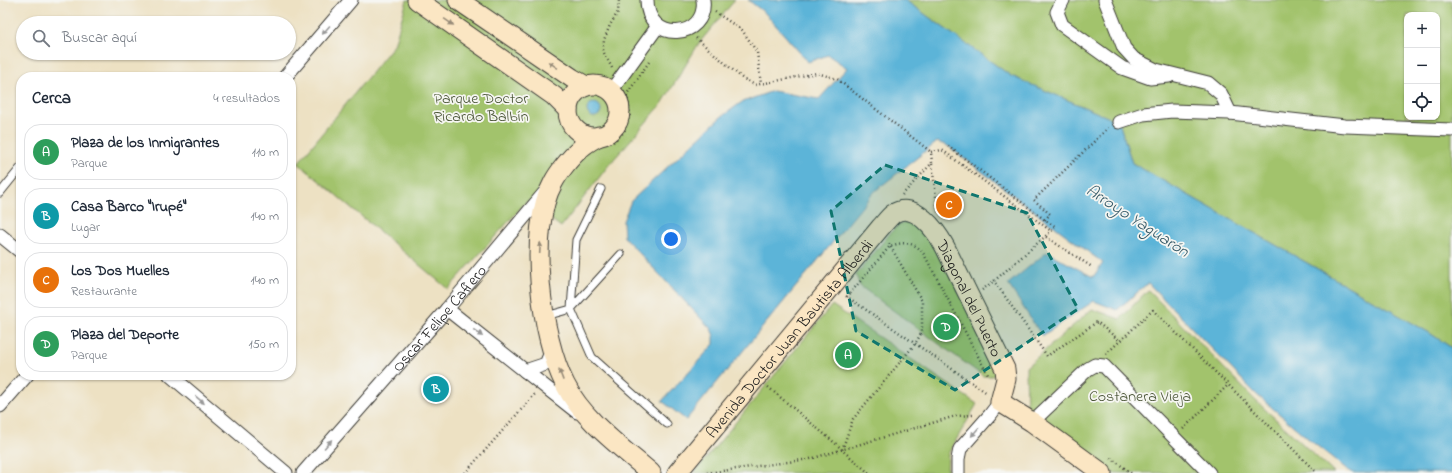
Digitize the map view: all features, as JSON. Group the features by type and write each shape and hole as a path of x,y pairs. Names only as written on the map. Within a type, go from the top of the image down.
{"main road":[{"path":"417,0 554,96 569,117 580,132 592,137 606,139 607,133 618,121 620,113 613,83 586,86 578,90 572,95 569,103 569,117"},
{"path":"458,0 586,86"},
{"name":"Oscar Felipe Cafiero","path":"569,117 573,128 573,148 570,160"},
{"name":"Oscar Felipe Cafiero","path":"553,183 580,149 606,139"},
{"path":"553,183 544,206 541,220 539,260 542,300 552,350 565,384 577,404 600,430 651,473"},
{"name":"Avenida Doctor Juan Bautista Alberdi","path":"677,473 756,377 839,292 880,228 899,212"},
{"name":"Diagonal del Puerto","path":"899,212 923,218 937,232 949,254 1005,369 1006,379 995,408"},
{"path":"995,408 1032,422 1102,473"}],"street":[{"path":"290,72 351,0"},
{"path":"647,0 651,19 658,26 674,32 683,31 691,27 698,21 707,5"},
{"path":"1063,0 1057,12 1062,25 1122,68 1150,78 1178,75"},
{"path":"1105,0 1124,48 1134,59 1156,70 1208,83 1221,94 1230,113"},
{"path":"613,83 658,26"},
{"path":"1115,123 1143,114 1172,111 1230,113 1346,126 1452,130"},
{"name":"Oscar Felipe Cafiero","path":"303,473 447,309 553,183"},
{"path":"0,235 16,248"},
{"path":"447,309 600,430"},
{"path":"525,370 546,364 552,350"},
{"path":"1032,422 1088,369 1095,365 1104,366 1209,473"},
{"path":"0,406 23,380"},
{"path":"176,380 286,473"},
{"path":"958,473 960,449 995,408"}],"lane":[{"path":"0,193 16,173"},
{"path":"601,189 576,240 571,309 592,356 667,424"},
{"path":"545,316 571,309 621,254"}],"path":[{"path":"613,83 603,51 604,40 618,12 618,0"},
{"path":"707,5 742,30 757,52 761,84"},
{"path":"692,34 742,78 755,85 817,73 837,79 931,152 938,212 936,215"},
{"path":"606,139 624,132 630,114 627,94 653,57"},
{"path":"1045,220 1050,214 1034,200 1115,123"},
{"path":"948,146 1056,227 994,281 1047,356 1097,322 1120,341 1153,310 1317,473"},
{"path":"931,152 942,150 1051,231"},
{"path":"899,212 899,199 932,163"},
{"path":"842,450 853,419 915,344 922,332 922,301 880,228"},
{"path":"1046,237 1092,267"},
{"path":"988,375 921,248 908,244 890,246 839,292 915,344 995,408"},
{"path":"756,377 869,473"},
{"path":"465,473 543,385"},
{"path":"1174,437 1228,385"},
{"path":"707,473 810,459 956,416 995,408"}],"highlighted area":[{"path":"885,165 1027,213 1078,309 955,390 856,331 831,211"}],"green space":[{"name":"Parque Doctor Ricardo Balbín","path":"407,0 735,0 699,43 662,104 608,166 561,227 527,201 448,289 298,163 394,45"},
{"path":"905,0 1452,0 1452,348 1428,332 1132,163 1119,122 1011,76"},
{"path":"904,222 921,225 930,236 998,368 993,376 983,376 860,286 856,275 892,231"},
{"name":"Costanera Vieja","path":"1148,290 1255,400 1334,473 1111,473 1027,413 1026,367 1092,309 1120,319"},
{"path":"832,305 977,404 948,454 947,473 694,473"}],"water":[{"name":"Arroyo Yaguarón","path":"748,0 905,0 1011,76 1119,122 1132,163 1428,332 1452,348 1452,473 1354,473 1349,471 1256,394 1148,283 1117,310 1094,301 1042,336 1008,284 1047,252 1093,277 1103,263 948,146 937,142 875,191 686,420 662,401 714,344 714,336 711,329 624,237 623,221 631,201 721,117 742,102 773,91 819,99 847,68 828,55 808,62 765,13"},
{"path":"591,103 597,103 601,107 601,113 597,117 591,117 587,113 587,107"}],"place":[{"name":"Los Dos Muelles","path":"949,205"},
{"name":"Plaza del Deporte","path":"946,327"},
{"name":"Plaza de los Inmigrantes","path":"848,355"},
{"name":"Casa Barco \"Irupé\"","path":"436,389"}]}
